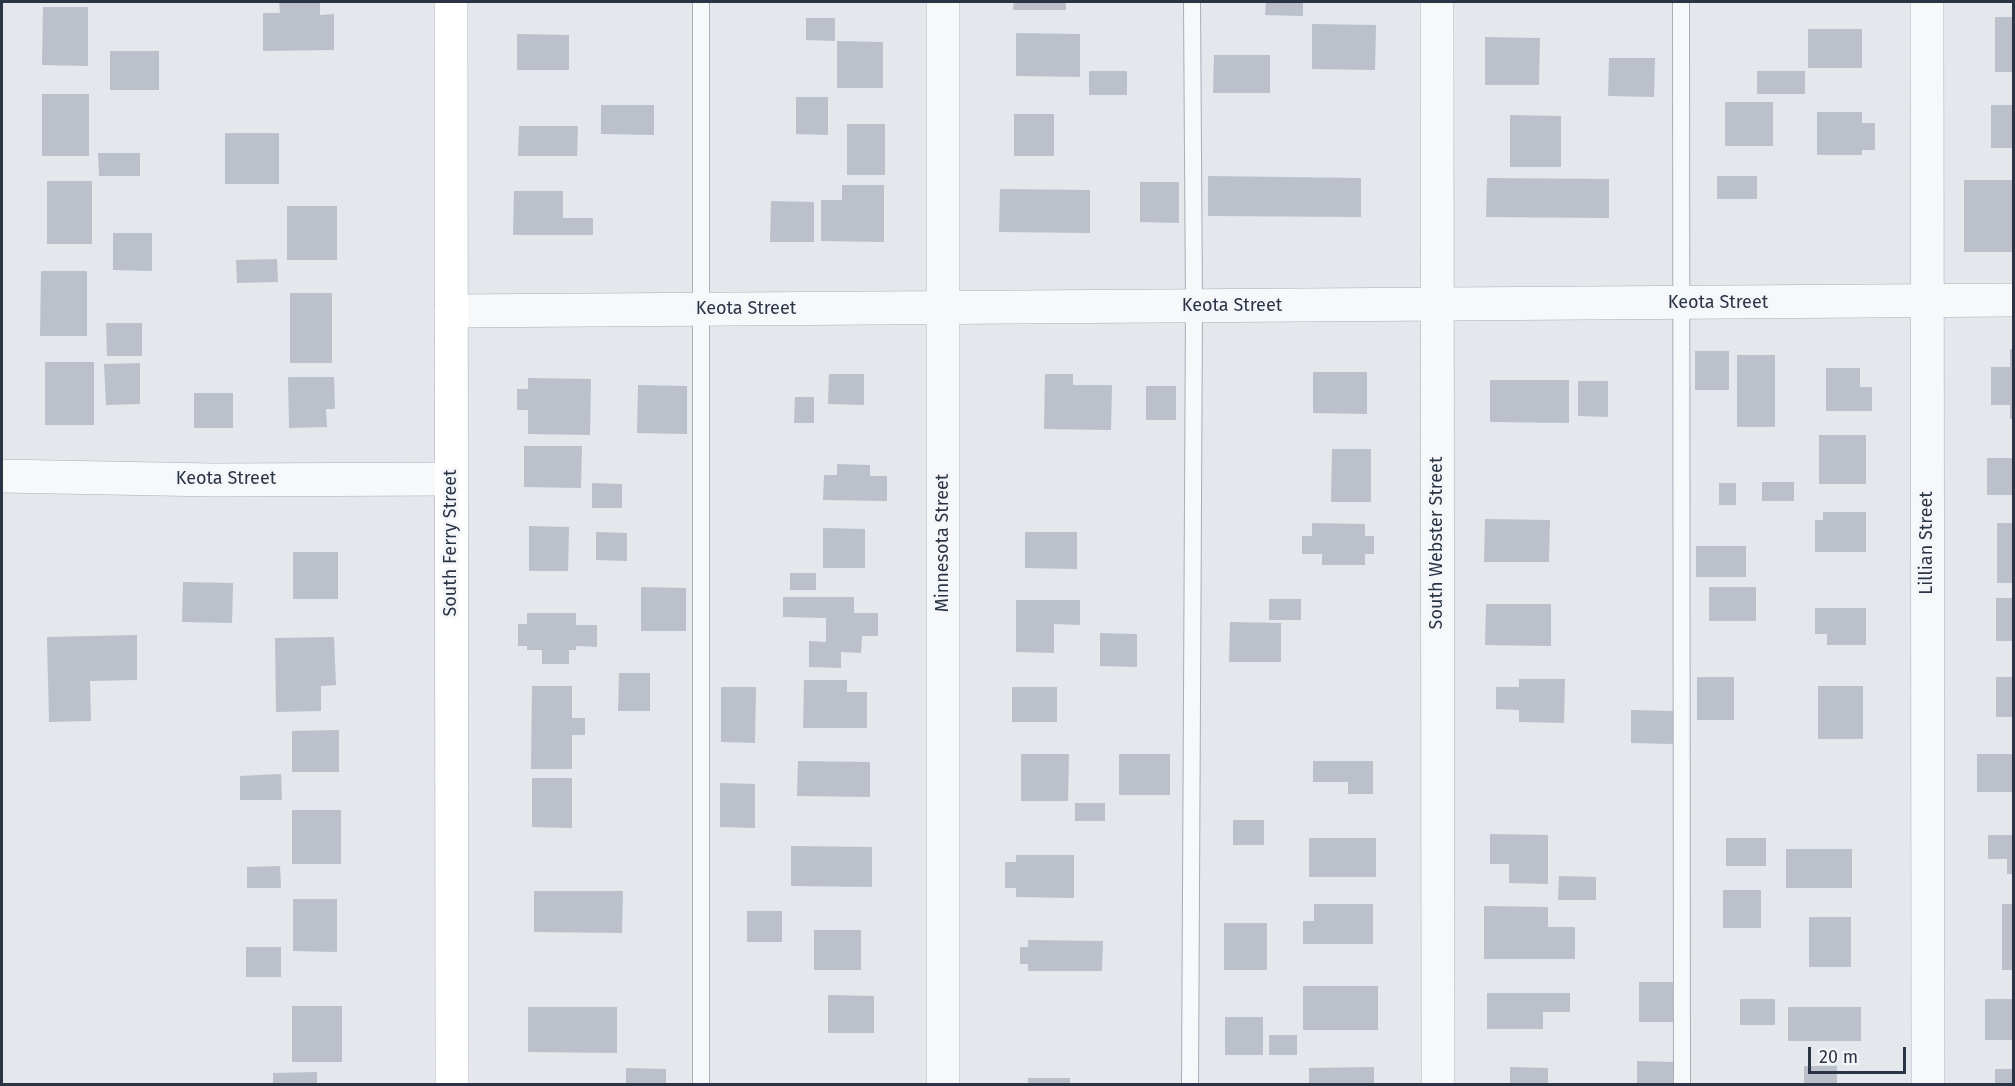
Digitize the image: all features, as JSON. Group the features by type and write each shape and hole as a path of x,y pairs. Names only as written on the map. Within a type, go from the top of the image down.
{"street":[{"name":"South Ferry Street","path":"451,2 452,1084"},
{"name":"Minnesota Street","path":"943,2 943,1084"},
{"name":"South Webster Street","path":"1437,2 1438,1084"},
{"name":"Lillian Street","path":"1927,2 1928,1084"},
{"name":"Keota Street","path":"451,311 2013,300"},
{"name":"Keota Street","path":"2,476 213,480 451,479"}],"lane":[{"path":"701,2 701,1084"},
{"path":"1190,1084 1194,306 1192,2"},
{"path":"1681,2 1682,1084"}],"building":[{"path":"279,2 320,2 320,15 334,14 334,50 263,51 263,13 280,13"},
{"path":"1014,2 1066,2 1066,10 1013,10"},
{"path":"1266,2 1303,2 1303,16 1265,15"},
{"path":"43,7 88,7 88,66 42,65"},
{"path":"1995,17 2014,17 2014,72 1995,72"},
{"path":"806,18 835,18 835,41 806,40"},
{"path":"1312,24 1376,25 1375,70 1312,69"},
{"path":"1808,29 1862,29 1862,68 1808,68"},
{"path":"1016,33 1080,34 1080,77 1016,76"},
{"path":"517,34 569,35 569,70 517,70"},
{"path":"1485,37 1540,38 1539,85 1485,85"},
{"path":"837,41 883,42 883,88 837,88"},
{"path":"110,51 159,51 159,90 110,90"},
{"path":"1214,55 1270,55 1270,93 1213,93"},
{"path":"1609,58 1655,58 1654,97 1608,96"},
{"path":"1089,71 1127,71 1127,95 1089,95"},
{"path":"1757,71 1805,71 1805,94 1757,94"},
{"path":"42,94 89,94 89,156 42,156"},
{"path":"796,97 828,97 828,135 796,134"},
{"path":"1725,102 1773,102 1773,146 1725,146"},
{"path":"601,105 654,105 654,135 601,134"},
{"path":"1991,105 2014,105 2014,148 1991,148"},
{"path":"1817,112 1862,112 1862,123 1875,123 1875,150 1862,150 1862,155 1817,155"},
{"path":"1014,114 1054,114 1054,156 1014,156"},
{"path":"1510,115 1561,116 1561,167 1510,167"},
{"path":"847,124 885,124 885,175 847,175"},
{"path":"519,126 578,126 577,156 518,156"},
{"path":"225,133 279,133 279,184 225,184"},
{"path":"98,153 140,153 140,176 99,176"},
{"path":"1208,176 1361,178 1361,217 1208,216"},
{"path":"1717,176 1757,176 1757,199 1717,199"},
{"path":"1487,178 1609,179 1609,218 1486,217"},
{"path":"1964,180 2014,180 2014,252 1964,252"},
{"path":"47,181 92,181 92,244 47,244"},
{"path":"1140,182 1179,182 1179,223 1140,222"},
{"path":"842,185 884,185 884,242 821,241 821,200 842,200"},
{"path":"1000,189 1090,190 1090,233 999,232"},
{"path":"514,191 563,191 563,218 593,218 593,235 513,235"},
{"path":"771,201 814,202 814,242 770,242"},
{"path":"287,206 337,206 337,260 287,260"},
{"path":"113,233 152,233 152,271 113,270"},
{"path":"277,259 278,282 237,283 236,260"},
{"path":"41,271 87,271 87,336 40,336"},
{"path":"290,293 332,293 332,363 290,363"},
{"path":"106,323 142,323 142,356 107,356"},
{"path":"2010,349 2014,349 2014,419 2010,419 2010,405 1991,405 1991,367 2010,367"},
{"path":"1695,351 1729,351 1729,390 1695,390"},
{"path":"1737,355 1775,355 1775,427 1737,427"},
{"path":"45,362 94,362 94,425 45,425"},
{"path":"140,363 140,404 106,405 104,364"},
{"path":"1826,368 1860,368 1860,387 1872,387 1872,411 1826,411"},
{"path":"1313,372 1367,372 1367,414 1313,413"},
{"path":"829,374 864,374 864,405 828,404"},
{"path":"1045,374 1073,374 1073,385 1112,385 1111,430 1044,429"},
{"path":"288,377 334,377 335,409 326,409 327,427 289,428"},
{"path":"528,378 591,379 590,435 528,434 528,410 517,410 517,389 528,389"},
{"path":"1490,380 1569,380 1569,423 1490,422"},
{"path":"1578,381 1608,381 1608,417 1578,416"},
{"path":"638,385 687,386 687,434 637,433"},
{"path":"1146,386 1176,386 1176,420 1146,420"},
{"path":"194,393 233,393 233,428 194,428"},
{"path":"795,397 814,397 814,423 794,423"},
{"path":"1819,435 1866,435 1866,484 1819,484"},
{"path":"524,446 582,446 581,488 524,487"},
{"path":"1332,449 1371,449 1371,502 1331,502"},
{"path":"1987,458 2014,458 2014,495 1987,495"},
{"path":"837,464 870,465 870,476 887,476 887,501 823,500 824,475 837,475"},
{"path":"1762,482 1794,482 1794,501 1762,501"},
{"path":"592,483 622,484 622,508 592,508"},
{"path":"1719,483 1736,483 1736,505 1719,505"},
{"path":"1823,512 1866,512 1866,552 1815,552 1815,520 1823,520"},
{"path":"1485,519 1550,520 1549,562 1484,562"},
{"path":"1312,523 1365,524 1365,536 1374,536 1374,554 1365,554 1365,565 1322,565 1322,554 1302,554 1302,536 1312,536"},
{"path":"1997,523 2014,523 2014,583 1997,583"},
{"path":"529,526 569,527 568,571 529,571"},
{"path":"823,528 865,529 865,568 823,568"},
{"path":"596,532 627,533 627,561 596,560"},
{"path":"1025,532 1077,532 1077,569 1025,568"},
{"path":"1696,546 1746,546 1746,577 1696,577"},
{"path":"293,552 338,552 338,599 293,599"},
{"path":"790,573 816,573 816,590 790,590"},
{"path":"183,582 233,583 232,623 182,622"},
{"path":"641,587 686,588 686,631 641,631"},
{"path":"1709,587 1756,587 1756,621 1709,621"},
{"path":"783,597 854,597 854,613 878,613 878,636 862,636 861,653 841,652 841,668 809,667 809,641 826,642 826,618 783,617"},
{"path":"1996,598 2014,598 2014,641 1996,641"},
{"path":"1269,599 1301,599 1301,620 1269,620"},
{"path":"1016,600 1080,600 1080,625 1054,624 1054,653 1016,652"},
{"path":"1486,604 1551,604 1551,646 1485,645"},
{"path":"1815,608 1866,608 1866,645 1827,645 1827,634 1815,634"},
{"path":"527,613 576,613 576,625 597,625 597,647 576,646 576,650 569,650 569,664 542,664 542,650 527,650 527,646 518,646 518,624 527,624"},
{"path":"1230,622 1281,623 1281,662 1229,662"},
{"path":"1100,633 1137,634 1137,667 1100,666"},
{"path":"137,635 137,680 90,681 91,721 49,722 47,637"},
{"path":"334,637 336,685 321,686 321,711 276,712 275,638"},
{"path":"619,673 650,673 650,711 618,711"},
{"path":"1697,677 1734,677 1734,720 1697,720"},
{"path":"1996,677 2014,677 2014,717 1996,717"},
{"path":"1519,679 1565,679 1564,723 1519,722 1519,710 1496,709 1496,687 1519,687"},
{"path":"804,680 847,680 847,692 867,692 867,728 803,728"},
{"path":"532,686 572,686 572,718 585,718 585,735 572,735 572,769 531,769"},
{"path":"1818,686 1863,686 1863,739 1818,739"},
{"path":"721,687 756,687 755,743 721,742"},
{"path":"1012,687 1057,687 1057,722 1012,722"},
{"path":"1631,710 1673,711 1673,744 1631,743"},
{"path":"339,730 339,772 292,772 292,731"},
{"path":"1021,754 1069,754 1068,801 1021,801"},
{"path":"1119,754 1170,754 1170,795 1119,795"},
{"path":"1977,754 2014,754 2014,792 1977,792"},
{"path":"798,761 870,762 870,797 797,796"},
{"path":"1313,761 1373,761 1373,794 1348,794 1348,782 1313,782"},
{"path":"281,774 282,800 240,800 240,776"},
{"path":"532,778 572,778 572,828 532,827"},
{"path":"720,783 755,784 755,828 720,827"},
{"path":"1075,803 1105,803 1105,821 1075,821"},
{"path":"292,810 341,810 341,864 292,864"},
{"path":"1233,820 1264,820 1264,845 1233,845"},
{"path":"1490,834 1548,835 1548,884 1509,883 1509,864 1490,864"},
{"path":"1988,835 2014,835 2014,874 2007,874 2007,859 1988,859"},
{"path":"1309,838 1376,838 1376,877 1309,877"},
{"path":"1726,838 1766,838 1766,866 1726,866"},
{"path":"791,846 872,847 872,887 791,886"},
{"path":"1786,849 1852,849 1852,888 1786,888"},
{"path":"1016,855 1074,855 1074,898 1016,897 1016,888 1005,888 1005,862 1016,862"},
{"path":"280,866 281,888 247,888 247,867"},
{"path":"1559,876 1596,877 1596,900 1558,900"},
{"path":"1723,890 1761,890 1761,928 1723,928"},
{"path":"534,891 623,891 622,933 534,932"},
{"path":"293,899 337,899 337,952 293,951"},
{"path":"1314,904 1373,904 1373,944 1303,944 1303,921 1314,921"},
{"path":"2002,904 2014,904 2014,970 2002,970"},
{"path":"1484,906 1548,907 1548,927 1575,927 1575,959 1484,959"},
{"path":"747,911 782,911 782,942 747,942"},
{"path":"1809,917 1851,917 1851,967 1809,967"},
{"path":"1224,923 1267,923 1267,970 1224,970"},
{"path":"814,930 861,930 861,970 814,970"},
{"path":"1028,940 1103,941 1102,971 1028,971 1028,964 1020,964 1020,947 1028,947"},
{"path":"246,947 281,947 281,977 246,977"},
{"path":"1639,982 1676,982 1676,1022 1639,1022"},
{"path":"1303,986 1378,986 1378,1030 1303,1030"},
{"path":"1487,993 1570,993 1570,1012 1543,1012 1543,1029 1487,1029"},
{"path":"828,995 874,996 874,1033 828,1033"},
{"path":"1740,999 1775,999 1775,1025 1740,1025"},
{"path":"1985,999 2014,999 2014,1040 1985,1040"},
{"path":"292,1006 342,1006 342,1062 292,1062"},
{"path":"528,1007 617,1007 617,1053 528,1052"},
{"path":"1788,1007 1861,1007 1861,1041 1788,1041"},
{"path":"1225,1017 1263,1017 1263,1055 1225,1055"},
{"path":"1269,1035 1297,1035 1297,1055 1269,1055"},
{"path":"1637,1061 1673,1062 1673,1084 1637,1084"},
{"path":"1804,1066 1837,1066 1837,1084 1804,1084"},
{"path":"1374,1067 1374,1084 1309,1084 1309,1068"},
{"path":"1510,1067 1548,1068 1548,1084 1510,1084"},
{"path":"626,1068 666,1069 666,1084 626,1084"},
{"path":"1995,1069 2014,1069 2014,1084 1995,1084"},
{"path":"317,1072 317,1084 273,1084 273,1073"},
{"path":"1028,1078 1070,1078 1070,1084 1028,1084"}]}
